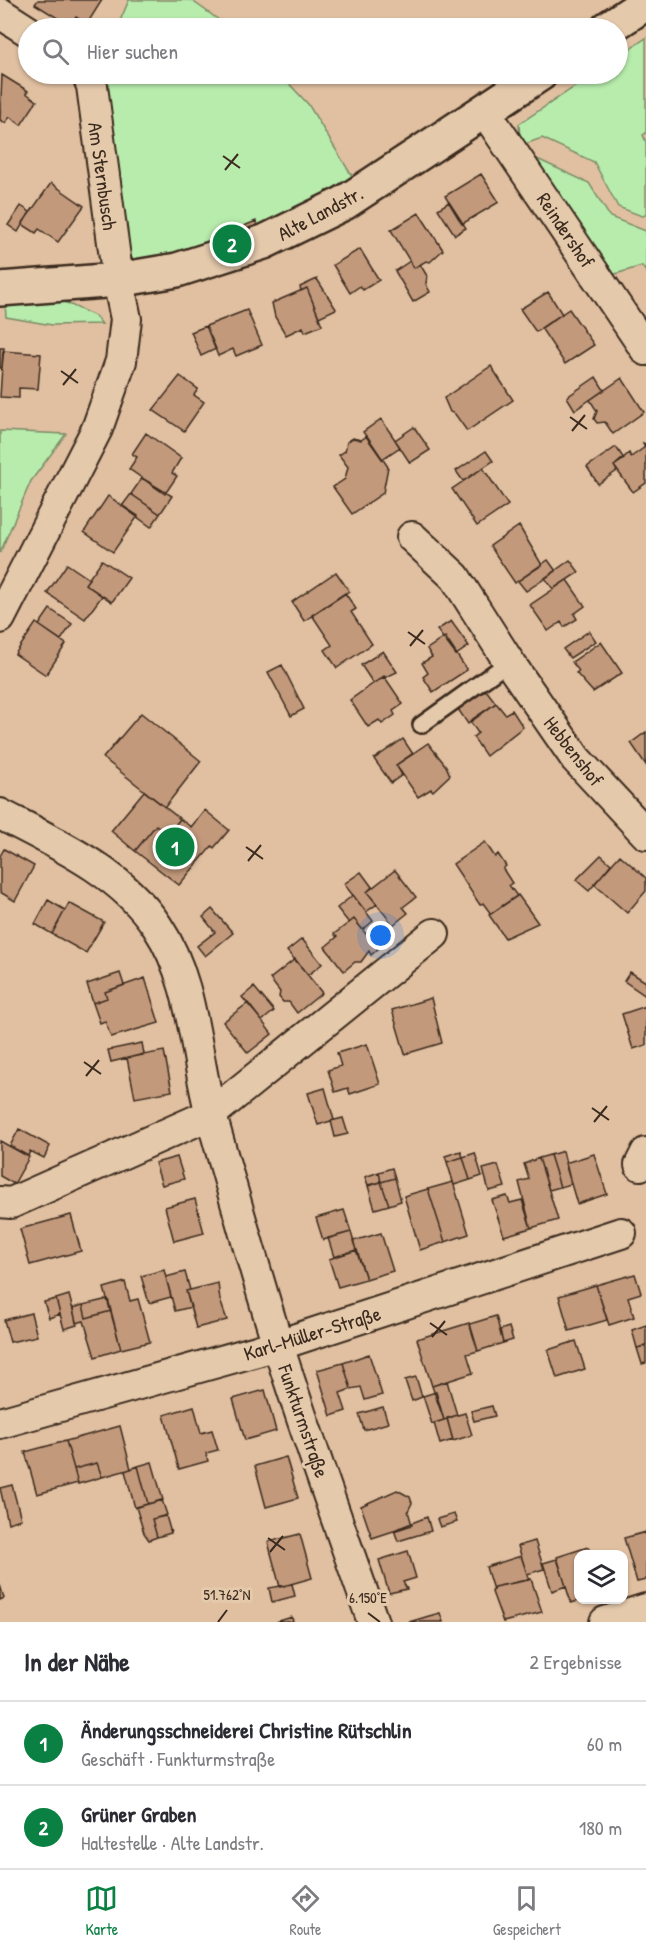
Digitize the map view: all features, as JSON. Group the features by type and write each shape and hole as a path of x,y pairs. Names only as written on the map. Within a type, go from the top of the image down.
{"street":[{"path":"623,18 646,3"},
{"path":"0,13 18,25"},
{"name":"Am Sternbusch","path":"0,618 96,429 121,361 126,319 117,280 91,84"},
{"name":"Alte Landstr.","path":"0,289 117,280 177,270 264,242 345,203 525,84"},
{"name":"Reindershof","path":"484,111 646,350"},
{"name":"Hebbenshof","path":"412,537 455,578 576,759 646,834"},
{"name":"Funkturmstraße","path":"0,814 67,848 116,882 143,907 170,947 185,985 211,1114 278,1345 373,1622"},
{"path":"0,1202 11,1203 211,1114 434,934"},
{"name":"Karl-Müller-Straße","path":"0,1423 278,1345 621,1233"},
{"path":"605,1622 646,1609"}],"lane":[{"path":"421,725 509,662"}],"green space":[{"path":"129,0 191,0 216,18 121,18"},
{"path":"646,38 646,133 643,135 646,142 646,215 642,216 618,207 594,162 542,138 525,144 520,140 519,124 579,84 628,84 628,50"},
{"path":"103,84 289,84 308,104 352,176 297,212 217,246 136,261 124,252 104,115"},
{"path":"535,158 589,183 610,217 646,231 646,272 642,266 612,275"},
{"path":"60,300 95,316 102,324 52,325 6,317 5,303"},
{"path":"0,431 66,434 31,481 0,553"}],"building":[{"path":"38,0 102,0 91,18 57,18 35,4"},
{"path":"2,75 28,91 26,93 37,101 21,125 10,117 5,123 0,120"},
{"path":"481,174 499,202 462,224 445,196"},
{"path":"51,183 84,206 58,242 39,229 36,233 22,224"},
{"path":"449,202 466,228 455,235 438,209"},
{"path":"21,206 30,212 18,232 8,225"},
{"path":"419,213 443,250 430,262 426,261 414,268 391,230"},
{"path":"256,221 259,229 247,234 244,226"},
{"path":"360,249 379,280 363,290 360,286 350,293 333,265"},
{"path":"410,261 414,268 420,264 427,276 426,284 430,292 413,302 395,271"},
{"path":"317,279 336,309 319,317 307,288 301,291 300,287"},
{"path":"307,288 322,325 305,332 303,327 286,335 275,317 272,303"},
{"path":"548,292 562,314 536,332 520,309"},
{"path":"569,309 594,345 565,364 541,328"},
{"path":"247,310 262,345 236,356 233,349 218,356 206,326"},
{"path":"206,326 216,349 201,356 191,332"},
{"path":"0,348 4,348 2,368 0,368"},
{"path":"3,351 41,354 38,389 19,388 19,398 0,397"},
{"path":"491,366 513,400 467,431 455,414 450,412 444,398"},
{"path":"180,376 198,389 194,395 204,402 184,431 153,410"},
{"path":"596,377 604,390 575,410 567,397"},
{"path":"622,378 644,412 613,434 605,422 597,423 594,419 597,411 590,400"},
{"path":"381,419 400,447 382,459 363,432"},
{"path":"414,427 430,450 410,463 395,440"},
{"path":"146,433 181,458 172,473 177,476 165,494 129,469 137,457 132,454"},
{"path":"367,436 388,467 383,493 352,514 333,487 345,479 348,467 339,455 345,451 347,442 353,438 361,440"},
{"path":"643,443 646,444 646,483 633,492 614,466 629,453 631,457 645,447"},
{"path":"616,447 624,459 614,466 617,471 598,484 587,467"},
{"path":"486,451 493,461 463,481 456,471"},
{"path":"483,468 508,505 477,526 452,489"},
{"path":"142,478 172,496 160,514 131,494"},
{"path":"131,494 160,514 151,527 122,506"},
{"path":"108,496 138,516 113,552 84,532"},
{"path":"519,526 542,565 515,583 490,546"},
{"path":"102,560 129,578 112,602 85,584"},
{"path":"548,560 556,571 526,591 518,581"},
{"path":"570,560 579,572 553,589 545,578"},
{"path":"67,564 89,579 85,584 102,596 85,619 47,593"},
{"path":"336,572 349,591 304,621 292,602"},
{"path":"567,580 585,606 574,614 577,619 564,627 561,622 548,631 530,605"},
{"path":"345,593 356,609 351,612 372,644 337,668 325,650 332,645 312,615"},
{"path":"50,609 72,624 61,640 39,625"},
{"path":"451,621 469,646 456,655 437,630"},
{"path":"36,623 66,644 46,675 15,654"},
{"path":"589,631 596,641 570,658 563,649"},
{"path":"445,637 467,670 433,692 423,677 428,673 422,663 432,657 427,649"},
{"path":"601,642 622,673 593,692 576,673 579,671 572,662"},
{"path":"383,651 397,672 373,683 361,665"},
{"path":"282,665 304,709 291,716 268,672"},
{"path":"384,676 403,704 393,711 395,715 382,724 379,720 368,727 350,700"},
{"path":"486,690 496,703 468,724 458,709"},
{"path":"496,703 505,714 512,710 523,727 486,756 473,737 478,733 470,721"},
{"path":"141,713 201,761 165,807 103,758"},
{"path":"646,732 646,765 631,743"},
{"path":"403,739 413,754 396,765 402,775 391,783 374,759"},
{"path":"428,743 446,766 450,775 433,791 431,789 418,797 396,765"},
{"path":"144,791 180,819 168,834 156,825 135,851 111,831"},
{"path":"205,810 229,830 214,848 212,846 179,885 135,851 156,825 168,834 180,819 191,827"},
{"path":"485,842 495,857 498,854 506,866 503,869 512,883 509,885 517,896 491,914 483,903 480,905 453,864"},
{"path":"4,849 34,866 15,901 0,892 0,856"},
{"path":"601,855 611,864 589,891 576,880"},
{"path":"620,855 646,878 646,891 627,913 594,884"},
{"path":"395,870 416,897 403,907 408,913 393,925 367,892"},
{"path":"361,872 372,887 367,892 377,904 366,912 344,884"},
{"path":"353,895 373,921 363,930 354,919 349,923 337,908"},
{"path":"518,895 538,923 505,938 489,915"},
{"path":"48,900 65,910 52,934 35,924"},
{"path":"69,903 104,922 86,953 52,934"},
{"path":"212,909 233,933 205,956 197,946 215,932 203,917"},
{"path":"354,919 378,949 371,955 369,951 361,962 355,962 344,971 325,947 337,937 334,934"},
{"path":"302,939 322,964 308,975 287,951"},
{"path":"295,959 322,993 297,1013 289,1002 283,1002 279,997 280,992 270,979"},
{"path":"630,972 646,982 646,996 624,981"},
{"path":"120,973 124,985 105,992 107,998 93,1003 87,984"},
{"path":"145,978 159,1023 111,1037 105,1021 100,1023 93,1003 107,998 105,992"},
{"path":"254,987 274,1011 262,1021 242,997"},
{"path":"431,998 442,1043 405,1054 392,1010"},
{"path":"248,1003 272,1034 248,1053 223,1022"},
{"path":"646,1006 646,1045 633,1049 622,1014"},
{"path":"142,1043 144,1054 111,1062 108,1050"},
{"path":"367,1044 380,1084 350,1094 348,1088 335,1092 328,1070 341,1066 337,1053"},
{"path":"164,1051 172,1091 135,1098 127,1058"},
{"path":"325,1088 334,1120 318,1125 308,1093"},
{"path":"343,1118 348,1134 335,1137 331,1121"},
{"path":"19,1129 50,1146 44,1158 30,1151 28,1156 10,1146"},
{"path":"0,1141 29,1157 14,1184 0,1176"},
{"path":"461,1151 463,1157 447,1162 445,1156"},
{"path":"563,1151 571,1184 560,1187 550,1155"},
{"path":"475,1153 482,1176 470,1180 463,1157"},
{"path":"594,1154 607,1194 577,1204 565,1163"},
{"path":"550,1155 560,1187 549,1190 539,1158"},
{"path":"177,1157 184,1179 162,1185 155,1163"},
{"path":"463,1157 470,1180 454,1185 447,1162"},
{"path":"539,1158 558,1220 531,1228 519,1182 529,1179 524,1164"},
{"path":"498,1165 505,1187 489,1191 483,1169"},
{"path":"392,1168 395,1178 381,1182 379,1172"},
{"path":"379,1172 381,1182 368,1185 365,1177"},
{"path":"395,1178 401,1201 389,1205 381,1182"},
{"path":"381,1182 389,1205 375,1209 368,1186"},
{"path":"453,1182 469,1234 445,1242 428,1189"},
{"path":"428,1189 445,1242 420,1250 404,1196"},
{"path":"507,1196 510,1203 522,1200 531,1228 504,1236 492,1200"},
{"path":"195,1199 204,1233 174,1241 165,1207"},
{"path":"344,1210 351,1232 323,1240 316,1218"},
{"path":"71,1215 81,1251 30,1265 20,1229"},
{"path":"351,1232 356,1250 334,1257 328,1238"},
{"path":"381,1233 393,1271 366,1279 353,1241"},
{"path":"357,1250 366,1279 338,1287 329,1259"},
{"path":"164,1270 171,1297 149,1303 141,1276"},
{"path":"185,1272 190,1290 186,1291 191,1307 175,1311 166,1277"},
{"path":"635,1274 641,1293 628,1297 634,1317 609,1325 596,1285"},
{"path":"125,1282 130,1301 138,1299 150,1342 121,1349 104,1288"},
{"path":"218,1283 220,1300 227,1320 196,1328 186,1291"},
{"path":"596,1285 607,1320 569,1331 559,1296"},
{"path":"69,1295 77,1325 64,1329 56,1299"},
{"path":"56,1299 60,1314 49,1318 44,1302"},
{"path":"108,1299 111,1311 86,1318 83,1305"},
{"path":"83,1305 86,1318 111,1311 121,1349 95,1357 84,1321 76,1323 73,1308"},
{"path":"31,1313 37,1336 10,1342 4,1320"},
{"path":"496,1316 503,1343 478,1351 470,1324"},
{"path":"469,1323 478,1351 467,1354 473,1373 432,1386 417,1339"},
{"path":"646,1325 646,1346 637,1348 632,1330"},
{"path":"509,1327 513,1340 503,1343 500,1330"},
{"path":"576,1341 585,1369 557,1378 548,1350"},
{"path":"646,1346 646,1363 642,1364 637,1348"},
{"path":"369,1354 382,1395 365,1400 361,1387 351,1389 343,1363"},
{"path":"343,1363 351,1389 340,1393 346,1411 331,1416 317,1370"},
{"path":"416,1377 422,1397 412,1401 405,1380"},
{"path":"447,1381 457,1415 444,1420 432,1386"},
{"path":"265,1390 276,1431 245,1440 233,1399"},
{"path":"436,1392 444,1420 432,1424 423,1396"},
{"path":"194,1406 201,1433 212,1430 218,1450 206,1453 208,1461 179,1469 164,1415"},
{"path":"492,1406 495,1416 474,1421 471,1411"},
{"path":"383,1407 388,1423 364,1430 359,1414"},
{"path":"465,1413 472,1435 453,1441 447,1418"},
{"path":"447,1419 453,1440 440,1444 434,1423"},
{"path":"120,1426 131,1469 102,1477 97,1463 74,1469 66,1441"},
{"path":"66,1441 78,1483 37,1494 25,1452"},
{"path":"286,1457 298,1498 266,1507 255,1466"},
{"path":"152,1462 163,1500 148,1504 138,1466"},
{"path":"97,1463 102,1477 78,1484 74,1469"},
{"path":"138,1466 148,1504 135,1508 125,1471"},
{"path":"12,1485 21,1519 8,1523 0,1488"},
{"path":"397,1490 410,1497 412,1503 408,1511 412,1525 372,1538 361,1506"},
{"path":"162,1500 167,1515 152,1519 157,1537 149,1540 144,1533 136,1507"},
{"path":"454,1514 457,1522 440,1527 437,1519"},
{"path":"166,1516 171,1533 157,1537 152,1519"},
{"path":"427,1517 431,1531 398,1541 394,1530"},
{"path":"646,1532 646,1580 637,1582 624,1538"},
{"path":"300,1534 312,1578 280,1587 268,1542"},
{"path":"535,1541 544,1569 527,1574 518,1546"},
{"path":"408,1551 416,1578 403,1582 407,1589 389,1593 379,1560"},
{"path":"574,1552 574,1602 571,1603 557,1557"},
{"path":"521,1556 529,1580 494,1587 493,1590 486,1567"},
{"path":"557,1559 566,1586 552,1591 543,1563"},
{"path":"531,1579 542,1612 503,1622 492,1592 494,1587"},
{"path":"292,1584 295,1596 272,1602 269,1588"},
{"path":"0,1585 4,1598 0,1600"},
{"path":"440,1613 443,1622 409,1622 429,1616"},
{"path":"292,1617 293,1622 276,1622"}],"place":[{"name":"Grüner Graben","path":"232,244"},
{"name":"Änderungsschneiderei Christine Rütschlin","path":"175,847"}]}
